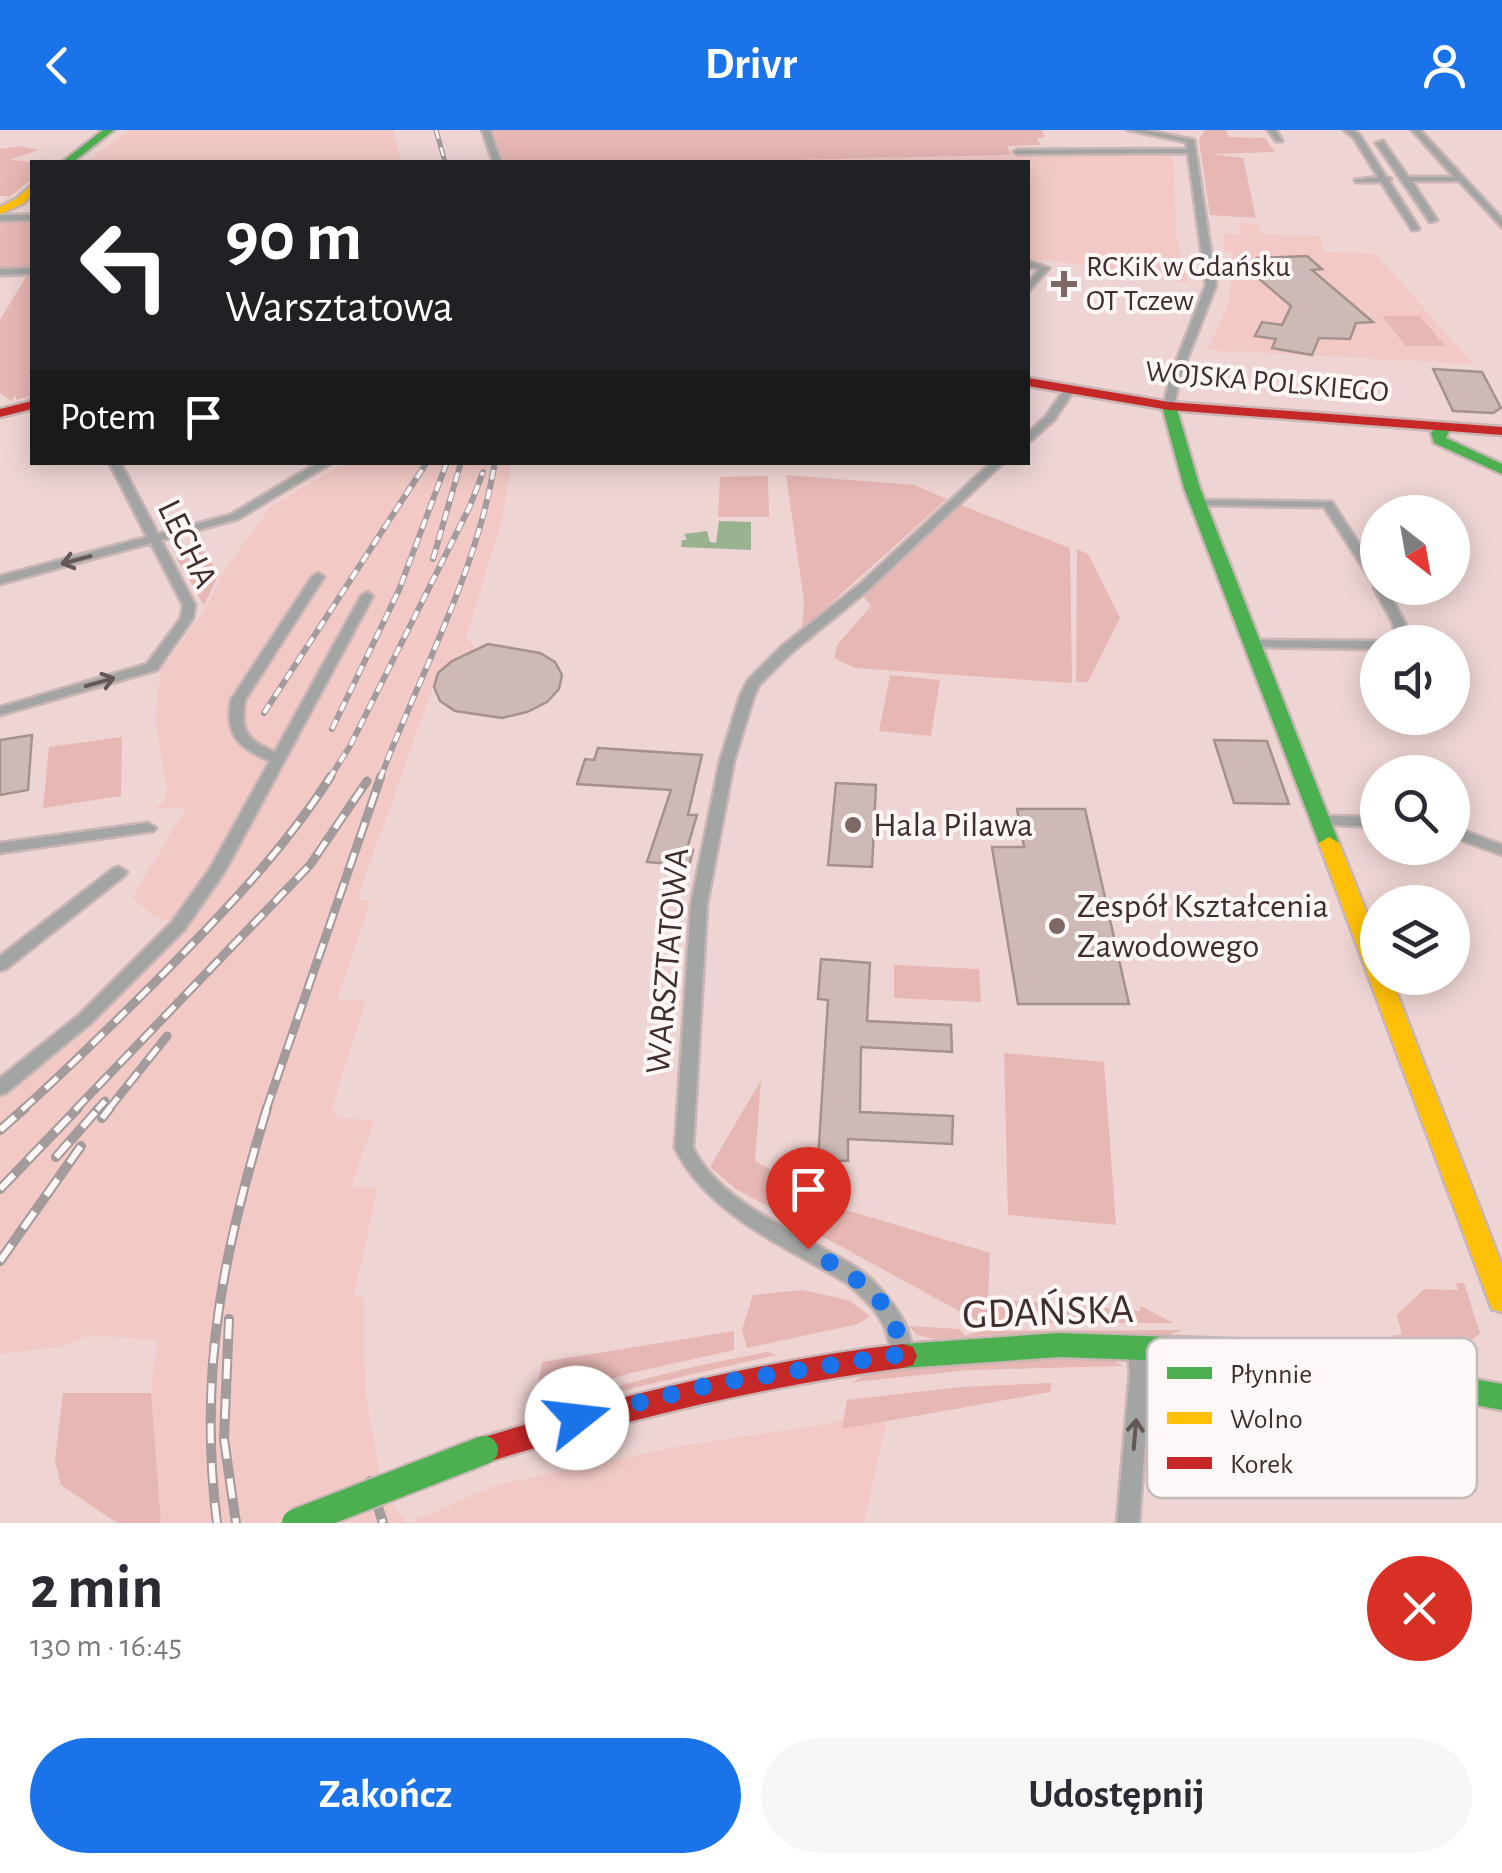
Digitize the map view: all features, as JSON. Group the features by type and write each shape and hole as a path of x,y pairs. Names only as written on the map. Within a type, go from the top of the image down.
{"street":[{"path":"70,160 110,130"},
{"path":"486,130 496,160"},
{"path":"1132,130 1190,140"},
{"path":"1197,130 1190,140 1190,151 1211,284 1174,380 1169,406 1200,503 1360,923"},
{"path":"1272,130 1279,139"},
{"path":"1348,130 1356,136 1415,228"},
{"path":"1416,130 1502,224"},
{"path":"1380,143 1433,220"},
{"path":"1018,152 1190,151"},
{"path":"1374,188 1362,185 1362,175 1382,179 1460,178"},
{"path":"0,211 20,201 30,190"},
{"path":"0,211 30,218"},
{"path":"1030,264 1045,268 1030,287"},
{"path":"0,272 30,271"},
{"name":"WOJSKA POLSKIEGO","path":"1030,382 1169,406 1502,431"},
{"path":"1030,436 1050,418 1070,390"},
{"path":"0,410 30,404"},
{"path":"1444,428 1438,433 1439,440 1502,470"},
{"name":"LECHA","path":"3,710 152,667 187,618 189,605 115,465"},
{"path":"0,580 234,517 323,465"},
{"name":"WARSZTATOWA","path":"902,1354 895,1320 874,1294 854,1277 713,1190 688,1162 684,1148 699,904 726,761 753,683 997,465"},
{"path":"1200,503 1328,504 1360,552"},
{"path":"276,758 248,747 238,733 234,719 238,700 318,577"},
{"path":"0,1088 84,1020 178,926 217,871 367,596"},
{"path":"1253,644 1360,646"},
{"path":"1321,821 1360,822"},
{"path":"0,848 148,828"},
{"path":"1470,838 1502,850"},
{"path":"0,965 119,872"},
{"path":"1386,995 1502,1301"},
{"path":"1128,1523 1140,1373 1137,1345"},
{"name":"GDAŃSKA","path":"296,1523 577,1418 718,1383 902,1354 1147,1346"},
{"name":"GDAŃSKA","path":"1477,1393 1502,1397"}],"shaded area":[{"path":"129,130 394,130 401,160 90,160"},
{"path":"489,130 1042,130 1045,137 1037,138 1041,145 1007,146 1011,155 500,160 492,136 495,134"},
{"path":"1205,130 1226,130 1229,137 1265,138 1275,152 1210,154 1243,158 1256,218 1210,215 1199,140"},
{"path":"20,146 38,150 10,160 30,162 30,181 2,203 9,196 0,196 0,149"},
{"path":"1173,153 1176,234 1188,283 1050,260 1030,261 1030,160 809,160"},
{"path":"4,221 30,221 30,268 0,269 0,225"},
{"path":"1239,223 1259,225 1261,234 1321,236 1324,252 1376,254 1473,364 1207,350 1229,302 1233,253 1225,251 1223,233 1242,235"},
{"path":"30,275 30,396 16,400 15,394 12,401 0,393 0,320"},
{"path":"1382,316 1420,316 1445,346 1406,346"},
{"path":"342,465 511,465 502,519 466,637 477,651 452,661 438,673 357,899 371,901 337,999 366,1001 332,1108 339,1118 374,1120 351,1187 378,1187 354,1295 364,1297 365,1390 383,1492 407,1523 161,1523 151,1393 157,1340 91,1335 58,1347 0,1354 0,1099 90,1029 185,926 154,916 132,898 186,808 154,808 165,801 167,790 155,718 161,670 270,507"},
{"path":"786,475 914,485 947,499 802,629 804,601"},
{"path":"768,476 769,517 718,517 720,477"},
{"path":"961,505 1070,548 1072,683 855,668 834,658 837,645 871,606 864,597"},
{"path":"719,521 751,522 751,550 681,547 682,540 687,540 684,534 707,531 710,542 716,543"},
{"path":"1077,549 1088,554 1120,618 1088,682 1076,682"},
{"path":"203,551 219,574 204,605 176,558"},
{"path":"890,675 940,680 931,736 879,731"},
{"path":"122,737 121,796 43,808 49,747"},
{"path":"894,965 979,969 981,1002 894,998"},
{"path":"1004,1053 1104,1062 1116,1225 1008,1215"},
{"path":"761,1080 755,1161 843,1209 990,1253 988,1298 1140,1311 1141,1306 1173,1323 981,1323 736,1189 710,1167"},
{"path":"1456,1283 1464,1283 1480,1333 1474,1338 1393,1338 1402,1335 1397,1315 1424,1289 1458,1290"},
{"path":"802,1290 848,1300 870,1316 858,1324 747,1348 742,1330 753,1295"},
{"path":"909,1326 959,1329 965,1336 979,1331 1182,1330 1170,1335 1007,1334 935,1339 917,1335"},
{"path":"734,1331 734,1350 631,1373 535,1402 542,1362"},
{"path":"768,1352 776,1355 633,1388 513,1425 638,1381"},
{"path":"1111,1359 1123,1366 969,1370 854,1382 870,1374 934,1364"},
{"path":"1052,1383 1050,1392 842,1429 847,1400 961,1387"},
{"path":"63,1393 151,1393 161,1523 117,1523 61,1485 55,1460"},
{"path":"871,1410 886,1423 864,1523 409,1523 496,1485 680,1446 827,1424"}],"building":[{"path":"1307,256 1322,269 1312,270 1373,322 1356,323 1350,339 1319,338 1312,355 1272,348 1276,339 1255,336 1262,322 1282,325 1291,306 1243,265 1257,258"},
{"path":"1433,369 1482,372 1501,408 1493,413 1453,411"},
{"path":"488,644 540,653 555,662 562,675 559,689 547,702 502,718 455,711 440,701 434,687 438,673 452,661"},
{"path":"32,735 28,790 0,795 0,740"},
{"name":"Zespół Kształcenia Zawodowego","path":"1214,740 1267,741 1289,804 1234,803"},
{"path":"598,748 702,755 688,815 697,815 687,849 693,850 689,866 647,862 671,790 577,784 585,759 594,760"},
{"name":"Hala Pilawa","path":"836,783 876,785 872,867 828,865"},
{"name":"Zespół Kształcenia Zawodowego","path":"1017,809 1085,809 1129,1004 1018,1004 992,847 1024,847"},
{"path":"821,959 870,963 867,1021 951,1025 952,1052 861,1047 860,1112 953,1116 952,1144 848,1139 848,1161 818,1160 828,1000 818,999"}],"railway":[{"path":"436,130 444,160"},
{"path":"264,713 425,465"},
{"path":"332,729 399,590 446,465"},
{"path":"433,559 460,465"},
{"path":"380,779 461,584 494,465"},
{"path":"330,777 350,746 470,506 483,472"},
{"path":"266,1110 381,776"},
{"path":"22,1110 229,905 293,830 330,777"},
{"path":"75,1110 310,865 367,781"},
{"path":"108,1110 167,1036"},
{"path":"97,1110 105,1101"},
{"path":"0,1130 25,1108"},
{"path":"0,1189 78,1108"},
{"path":"56,1157 99,1108"},
{"path":"102,1118 110,1108"},
{"path":"217,1523 211,1415 218,1313 238,1212 267,1108"},
{"path":"0,1261 81,1146"},
{"path":"229,1319 224,1439 236,1523"},
{"path":"370,1481 383,1523"}],"traffic: fast":[{"path":"70,160 109,130"},
{"path":"1169,406 1192,488 1329,843"},
{"path":"1444,427 1438,433 1439,440 1502,470"},
{"path":"903,1356 1059,1345 1147,1348"},
{"path":"1477,1392 1502,1397"},
{"path":"296,1523 484,1450"}],"traffic: slow":[{"path":"0,211 20,201 30,190"},
{"path":"1329,843 1360,923"},
{"path":"1386,995 1502,1301"}],"traffic: jam":[{"path":"1030,382 1169,406 1502,431"},
{"path":"0,413 30,406"},
{"path":"484,1450 691,1392 796,1371 903,1356"}],"place":[{"name":"RCKiK w Gdańsku OT Tczew","path":"1064,284"},
{"name":"Hala Pilawa","path":"853,825"},
{"name":"Zespół Kształcenia Zawodowego","path":"1057,926"}],"route":[{"path":"577,1418 718,1383 902,1354 895,1320 874,1294 808,1249"}]}
